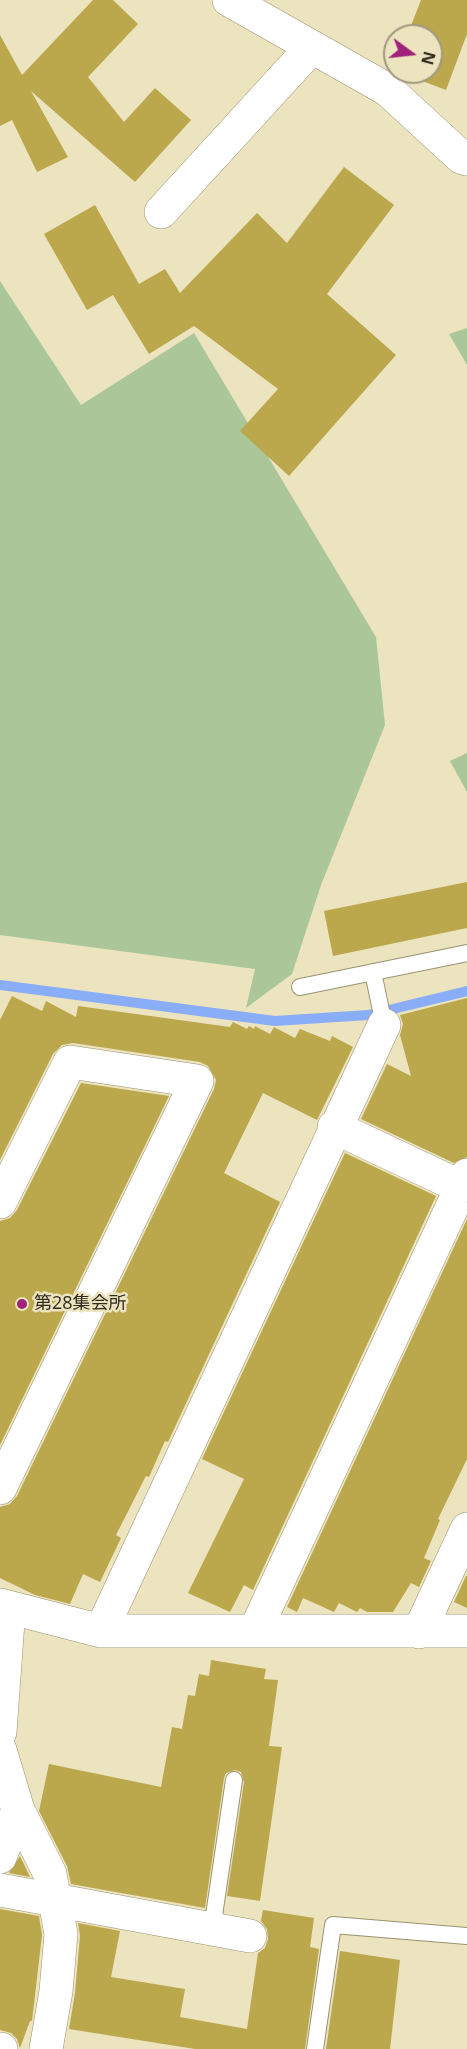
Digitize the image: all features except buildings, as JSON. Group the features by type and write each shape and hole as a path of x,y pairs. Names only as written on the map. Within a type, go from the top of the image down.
{"street":[{"path":"229,0 388,90 461,157 467,159"},
{"path":"161,212 312,47"},
{"path":"101,1631 334,1126 384,1025"},
{"path":"0,1202 70,1062 197,1082 0,1488"},
{"path":"255,1631 464,1181 334,1126"},
{"path":"419,1632 467,1529"},
{"path":"0,1732 4,1607 101,1631 467,1631"},
{"path":"0,1750 18,1810 50,1874 61,1934 56,1991 46,2049"},
{"path":"0,1857 18,1810"},
{"path":"0,1890 55,1902 250,1936"}],"lane":[{"path":"300,987 467,953"},
{"path":"374,972 384,1025"},
{"path":"212,1929 234,1779"},
{"path":"315,2049 333,1925 467,1936"}],"green space":[{"path":"0,281 81,405 194,333 376,637 385,725 321,885 292,974 246,1008 255,969 0,935"},
{"path":"467,328 467,365 449,334"},
{"path":"467,753 467,792 450,761"}],"waterway":[{"path":"0,985 275,1021 368,1015 467,991"}],"place":[{"name":"第28集会所","path":"22,1304"}]}
